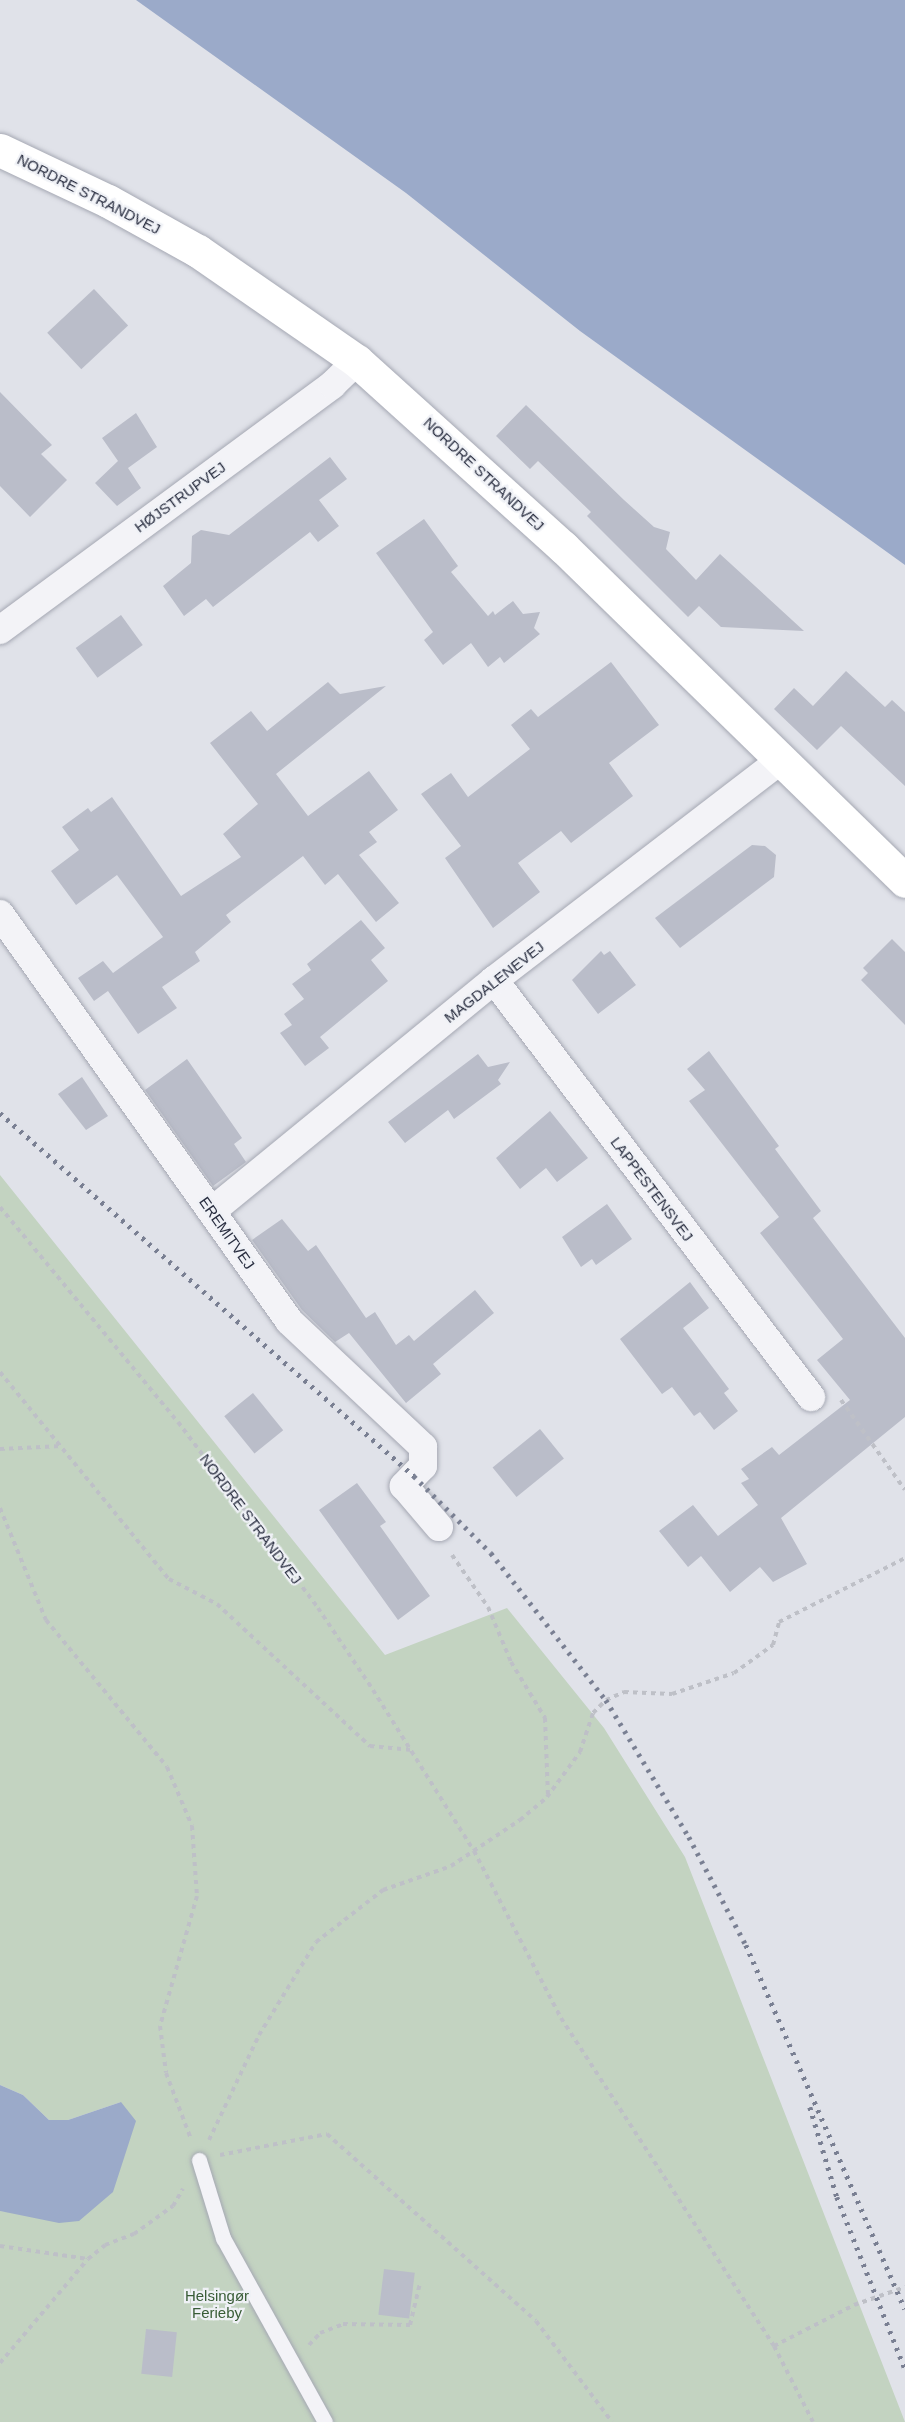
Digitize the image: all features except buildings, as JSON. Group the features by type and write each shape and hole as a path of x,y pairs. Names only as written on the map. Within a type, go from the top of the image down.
{"main road":[{"name":"NORDRE STRANDVEJ","path":"0,150 108,201 198,251 357,361 563,547 905,881"}],"street":[{"name":"HØJSTRUPVEJ","path":"0,630 332,385 357,361"},
{"name":"MAGDALENEVEJ","path":"212,1211 494,980 782,760"},
{"name":"EREMITVEJ","path":"0,914 289,1321 423,1447 423,1466 404,1486 439,1527"},
{"name":"LAPPESTENSVEJ","path":"494,980 811,1397"}],"lane":[{"path":"199,2160 223,2238 326,2422"}],"path":[{"name":"NORDRE STRANDVEJ","path":"0,1207 178,1422 318,1608 413,1750 474,1851 561,2018 774,2346 813,2422"},
{"path":"0,1372 169,1579 217,1604 370,1746 413,1750"},
{"path":"811,1397 834,1390 905,1490"},
{"path":"0,1449 62,1446"},
{"path":"0,1508 46,1620 167,1767 192,1826 197,1896 160,2026 166,2073 199,2160"},
{"path":"439,1527 445,1544 488,1607 511,1662 532,1690 545,1718 549,1753 548,1797"},
{"path":"0,2363 88,2259 105,2245 134,2234 173,2206 199,2160 259,2035 316,1942 383,1890 451,1866 520,1820 548,1797 580,1752 593,1713 606,1700 624,1692 672,1694 734,1673 773,1645 779,1622 905,1558"},
{"path":"199,2160 327,2134 536,2321 612,2422"},
{"path":"0,2246 88,2259"},
{"path":"292,2363 320,2333 343,2324 410,2325 420,2283"},
{"path":"774,2346 854,2305 905,2287"}],"green space":[{"name":"Helsingør Ferieby","path":"0,1175 385,1655 507,1608 604,1728 685,1857 905,2422 0,2422 0,2211 10,2212 121,2102 68,2120 49,2120 23,2095 0,2085"}],"water":[{"path":"136,0 905,0 905,565 580,331 406,193"},
{"path":"0,2085 23,2095 49,2120 68,2120 121,2102 136,2121 113,2192 79,2221 59,2223 0,2211"}],"railway":[{"path":"0,1113 414,1476 491,1553 606,1700 689,1837 746,1945 905,2309"},
{"path":"810,2107 837,2197 905,2369"}]}
